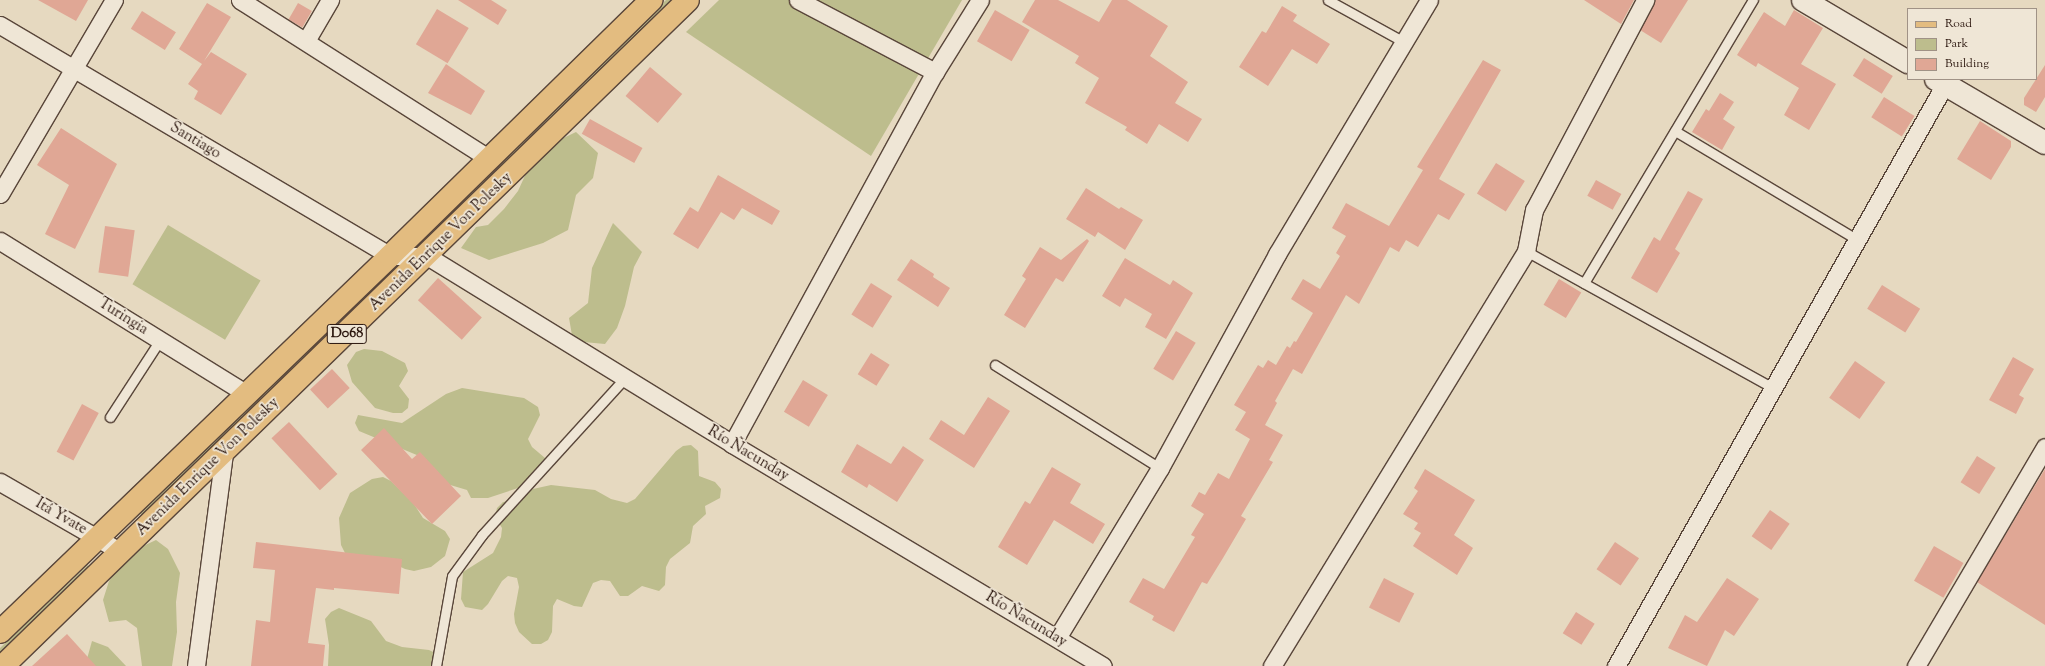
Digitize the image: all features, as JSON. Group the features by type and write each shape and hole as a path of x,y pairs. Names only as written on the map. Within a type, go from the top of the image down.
{"main road":[{"name":"Avenida Enrique Von Polesky","path":"0,632 490,159 651,0"},
{"name":"Avenida Enrique Von Polesky","path":"3,666 427,256 688,0"}],"street":[{"path":"0,194 114,0"},
{"path":"240,0 490,159"},
{"path":"306,41 330,0"},
{"path":"798,0 935,72"},
{"path":"732,444 935,72 980,0"},
{"path":"1057,638 1160,468 1277,254 1429,0"},
{"path":"1272,666 1526,251 1534,210 1645,0"},
{"path":"1803,0 1907,61"},
{"name":"Santiago","path":"0,25 390,256"},
{"path":"1616,666 1856,239 1941,82 2045,143"},
{"name":"Turingia","path":"0,241 247,394"},
{"path":"390,256 427,256"},
{"name":"Río Ñacunday","path":"427,256 732,444 1103,666"},
{"path":"1916,666 2045,447"},
{"path":"196,666 224,452"},
{"name":"Itá Yvate","path":"0,482 121,552"}],"lane":[{"path":"1328,0 1404,42"},
{"path":"1584,284 1753,0"},
{"path":"1675,131 1856,239"},
{"path":"1526,251 1773,388"},
{"path":"110,417 160,340"},
{"path":"995,365 1160,468"},
{"path":"436,666 452,576 482,535 625,378"}],"green space":[{"path":"666,0 672,0 443,224 442,220"},
{"path":"719,0 962,0 871,156 686,32"},
{"path":"576,132 598,153 593,178 576,195 568,230 543,243 489,260 461,248 476,227 488,225 504,209 518,191 528,169 549,145"},
{"path":"613,223 642,252 634,267 625,306 617,328 605,344 573,341 569,318 588,303 592,268"},
{"path":"168,225 261,281 225,340 132,284"},
{"path":"388,273 392,274 143,515 140,514"},
{"path":"364,349 382,351 405,363 408,371 399,386 409,399 408,408 402,413 393,413 375,408 352,382 347,365 356,352"},
{"path":"462,388 524,398 538,407 540,415 528,439 532,447 545,458 548,466 544,474 521,487 488,498 471,498 467,490 447,484 424,458 359,431 355,423 358,415 402,423 446,394"},
{"path":"691,445 698,451 699,476 715,482 721,489 720,498 705,506 706,514 693,526 690,543 670,559 666,567 665,585 659,591 642,586 628,596 620,596 610,581 601,580 593,583 582,607 574,606 557,599 553,606 552,632 548,640 541,644 532,644 519,632 515,623 514,614 519,587 517,578 508,576 502,581 488,604 482,610 465,607 461,599 463,572 493,553 501,537 502,528 495,517 497,508 503,502 519,499 533,489 551,485 595,490 611,499 627,503 635,499 676,451 683,446"},
{"path":"383,477 391,481 414,504 423,518 445,531 450,539 445,556 431,567 414,571 405,569 390,562 345,553 341,545 339,518 350,493 372,479"},
{"path":"156,540 168,549 180,573 176,602 177,632 172,666 142,666 137,628 126,620 109,622 103,600 109,581 117,569 139,548"},
{"path":"88,565 89,569 0,654 0,648"},
{"path":"339,608 371,621 386,641 402,647 429,650 437,654 440,666 328,666 329,645 325,619 331,612"},
{"path":"92,641 108,647 126,666 85,666"}],"building":[{"path":"38,0 88,0 76,21"},
{"path":"458,0 491,0 507,10 498,25"},
{"path":"1035,0 1058,0 1099,22 1112,0 1127,0 1168,26 1150,56 1188,82 1175,103 1202,119 1188,142 1159,124 1147,144 1125,130 1127,127 1085,103 1099,78 1075,63 1079,56 1022,22"},
{"path":"1584,0 1634,0 1621,24"},
{"path":"1655,0 1688,0 1661,43 1640,30"},
{"path":"207,3 231,17 204,61 211,52 247,74 221,115 194,99 198,91 188,84 202,64 179,49"},
{"path":"298,3 312,11 302,27 288,19"},
{"path":"1282,6 1297,15 1293,21 1330,44 1317,64 1292,49 1268,86 1239,67 1262,31 1266,33"},
{"path":"437,9 469,28 448,63 416,44"},
{"path":"995,10 1030,30 1012,61 977,41"},
{"path":"1794,10 1823,28 1801,64 1836,84 1809,130 1784,115 1799,88 1758,63 1756,67 1737,55 1764,12 1785,26"},
{"path":"142,11 176,32 165,50 131,29"},
{"path":"1864,58 1893,76 1882,94 1853,76"},
{"path":"1483,60 1501,70 1439,179 1465,194 1449,220 1438,214 1418,247 1406,240 1399,252 1390,247 1359,304 1346,295 1302,374 1293,369 1275,401 1277,403 1265,425 1283,435 1269,460 1273,462 1241,516 1246,519 1223,558 1207,584 1202,582 1174,632 1152,620 1154,616 1129,602 1143,578 1164,589 1195,537 1191,535 1204,514 1191,506 1199,492 1205,495 1218,473 1229,479 1250,439 1235,430 1246,412 1234,405 1258,365 1263,368 1268,360 1276,365 1287,346 1290,348 1294,341 1296,342 1313,313 1291,299 1303,279 1320,289 1340,256 1336,253 1346,236 1332,228 1346,203 1389,226 1423,170 1417,167"},
{"path":"446,64 485,91 471,115 428,93"},
{"path":"2045,65 2045,97 2036,112 2024,105 2024,98 2035,80 2037,80"},
{"path":"650,67 682,94 658,123 626,96"},
{"path":"1720,93 1734,102 1723,119 1735,127 1722,150 1692,132 1706,109 1709,111"},
{"path":"1884,97 1915,116 1902,136 1871,117"},
{"path":"590,119 642,148 634,163 582,134"},
{"path":"1980,121 2011,141 2011,147 1991,180 1957,159"},
{"path":"61,128 117,164 75,249 45,234 69,185 37,165"},
{"path":"1496,163 1525,181 1506,212 1477,194"},
{"path":"718,175 780,211 772,225 742,208 734,220 721,212 698,249 673,234 690,207 698,212"},
{"path":"1596,180 1621,194 1613,210 1587,196"},
{"path":"1086,188 1119,209 1121,207 1143,220 1125,250 1098,232 1095,237 1066,219"},
{"path":"1688,191 1703,199 1675,249 1680,253 1657,293 1631,278 1654,237 1660,241"},
{"path":"105,226 135,230 128,277 98,273"},
{"path":"1087,239 1089,241 1063,282 1056,278 1025,328 1004,315 1026,279 1022,276 1040,247 1061,260"},
{"path":"1125,258 1170,285 1173,280 1193,293 1166,339 1145,327 1152,314 1125,298 1120,307 1102,296"},
{"path":"911,259 934,274 933,277 950,288 938,307 897,280"},
{"path":"438,278 482,317 462,340 418,300"},
{"path":"1559,279 1581,292 1566,318 1544,305"},
{"path":"871,283 892,296 873,328 851,314"},
{"path":"1882,285 1920,309 1905,333 1867,309"},
{"path":"1176,331 1196,343 1173,381 1153,369"},
{"path":"871,353 890,365 876,386 858,374"},
{"path":"2013,357 2034,369 2019,395 2024,398 2016,414 1989,400"},
{"path":"1855,361 1885,382 1859,419 1829,398"},
{"path":"332,369 350,388 328,408 310,389"},
{"path":"803,380 828,395 809,427 784,412"},
{"path":"988,397 1010,411 974,468 929,439 941,420 964,435"},
{"path":"82,404 99,413 73,461 57,452"},
{"path":"289,422 337,474 320,490 271,438"},
{"path":"384,428 412,459 420,452 461,496 432,524 361,450"},
{"path":"857,444 891,464 903,446 924,460 897,502 869,484 867,488 841,472"},
{"path":"1977,456 1996,468 1979,494 1961,482"},
{"path":"1052,467 1081,484 1070,503 1105,524 1093,544 1054,520 1027,565 998,547 1025,501 1030,504"},
{"path":"1425,469 1475,500 1454,535 1473,548 1457,575 1413,546 1421,533 1414,529 1418,523 1403,514 1418,491 1414,488"},
{"path":"2045,469 2045,625 1977,582"},
{"path":"1770,510 1790,524 1771,550 1752,536"},
{"path":"256,542 402,559 399,594 334,588 334,590 316,588 308,643 325,645 323,666 251,666 256,620 270,622 275,570 253,568"},
{"path":"1615,542 1639,558 1621,586 1597,569"},
{"path":"1934,546 1963,563 1943,598 1914,581"},
{"path":"1384,578 1414,593 1399,623 1369,607"},
{"path":"1727,578 1759,599 1734,636 1725,630 1707,666 1668,648 1685,615 1697,622"},
{"path":"1576,612 1595,624 1581,645 1563,633"},
{"path":"67,634 96,666 32,666"}]}
